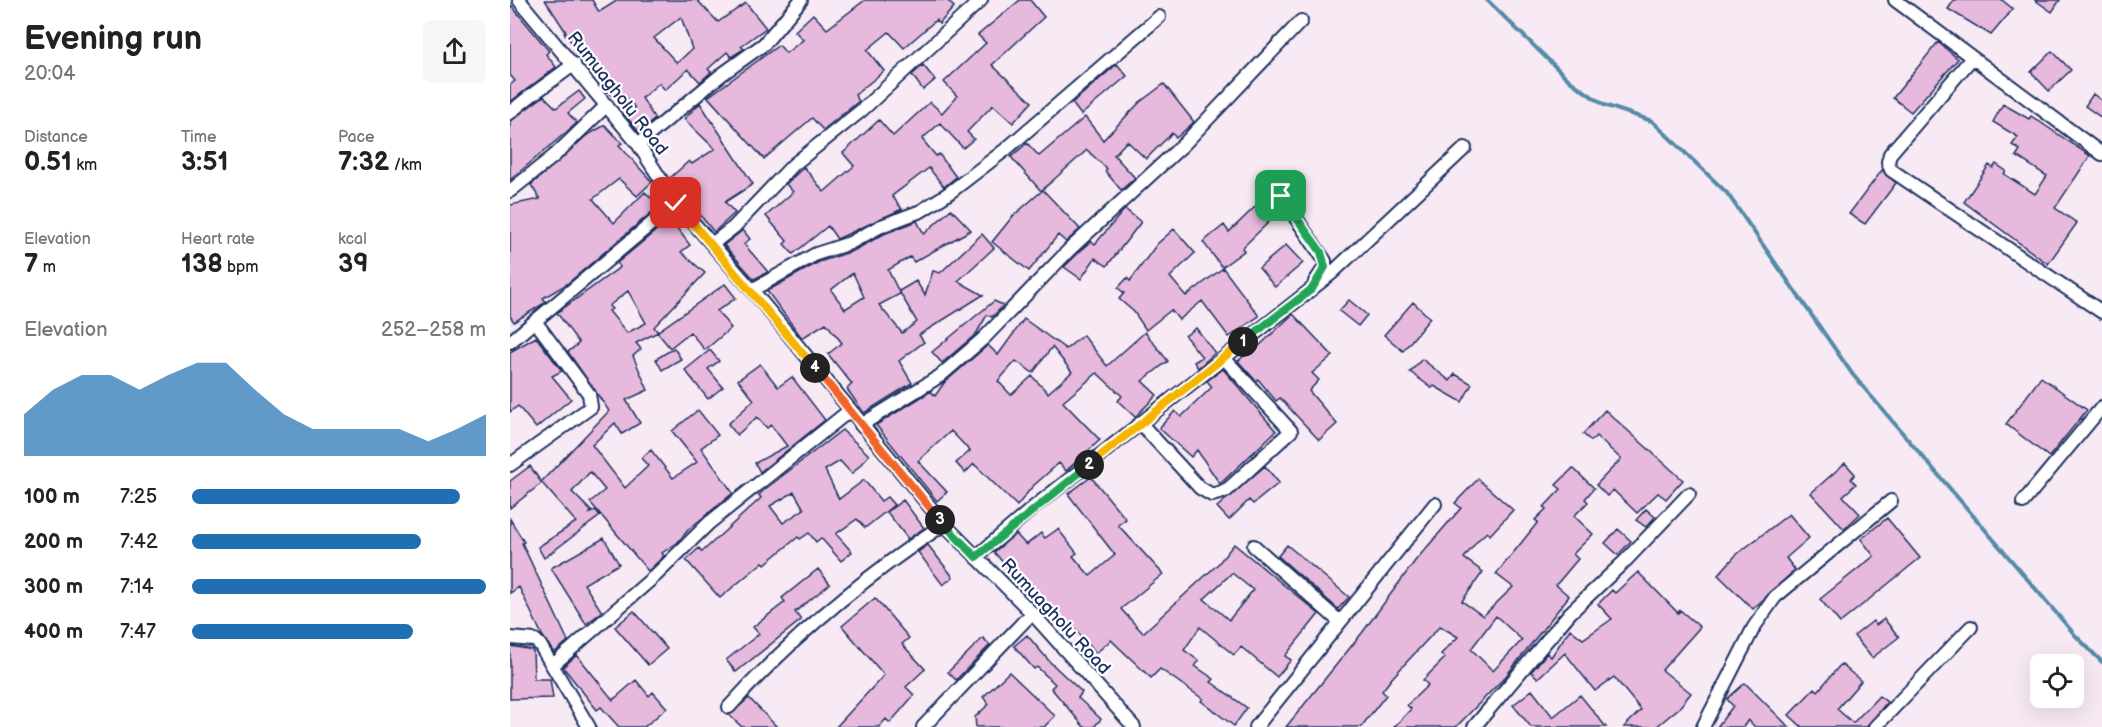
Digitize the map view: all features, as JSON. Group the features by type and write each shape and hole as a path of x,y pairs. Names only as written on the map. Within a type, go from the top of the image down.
{"street":[{"name":"Rumuagholu Road","path":"519,0 638,144 676,203 752,290 944,524 1032,613 1134,727"},
{"path":"638,144 720,75 764,44 801,0"},
{"path":"712,244 734,227 793,165 862,110 981,0"},
{"path":"1895,0 2102,154"},
{"path":"752,290 816,254 850,243 881,226 921,211 950,193 1005,150 1159,17"},
{"path":"861,425 940,375 984,338 1070,249 1184,144 1301,21"},
{"path":"1972,58 1890,154 1888,162 1890,170 2102,312"},
{"path":"510,113 533,92 547,86 574,64"},
{"path":"510,191 554,156 607,105"},
{"path":"976,557 1312,289 1465,148"},
{"path":"1281,196 1325,261 1325,267 1312,289"},
{"path":"510,342 676,203"},
{"path":"510,465 591,407 592,402 589,394 536,321"},
{"path":"1142,424 1200,488 1212,495 1226,491 1291,431 1224,358"},
{"path":"2023,502 2102,407"},
{"path":"553,665 656,575 709,523 849,411"},
{"path":"1474,727 1570,613 1626,560 1689,494"},
{"path":"1703,727 1754,627 1775,597 1891,501"},
{"path":"1256,727 1435,504"},
{"path":"729,706 757,676 883,565 944,524"},
{"path":"1254,546 1340,622"},
{"path":"923,727 1032,613"},
{"path":"1875,727 1971,627"},
{"path":"510,638 535,640 553,665 589,727"}],"building":[{"path":"545,0 592,0 599,12 618,0 697,0 718,22 746,3 766,28 741,46 744,49 731,57 727,52 708,69 711,72 700,82 688,69 665,90 659,83 642,98 655,119 639,132 624,114 635,108 619,89 612,96 602,86 592,67 564,33 566,32","holes":["681,17 692,49 677,63 654,38"]},
{"path":"865,0 947,0 954,7 939,24 936,20 904,48 889,32 867,50 884,71 855,95 859,101 823,130 812,118 764,159 708,97 779,45 786,53 803,40 795,31 813,14 827,29"},
{"path":"1020,0 1030,0 1044,17 992,65 1032,102 1013,123 993,105 967,132 974,139 963,148 940,123 922,139 936,156 939,154 956,177 944,187 929,168 892,196 902,209 837,239 828,226 793,254 784,244 787,241 766,216 793,192 786,184 804,167 824,192 854,166 843,153 879,120 893,136 930,102 942,113 957,96 944,82 986,43 978,35"},
{"path":"1954,0 2002,0 2013,9 1991,35 1948,9"},
{"path":"2035,0 2060,0 2052,12"},
{"path":"510,4 549,51 546,54 556,67 510,102 510,85 515,81 510,75"},
{"path":"1938,42 1958,59 1911,112 1893,98"},
{"path":"2052,51 2071,70 2049,91 2031,72"},
{"path":"1117,64 1127,76 1081,115 1072,103"},
{"path":"923,65 935,80 923,90 912,75"},
{"path":"1164,84 1194,122 1176,138 1172,133 1146,159 1127,141 1114,155 1135,178 1121,190 1105,171 1107,169 1087,150 1041,191 1011,157 1027,143 1039,156 1085,117 1103,140 1140,102"},
{"path":"579,91 585,99 568,113 577,123 510,180 510,121 544,96 556,108"},
{"path":"2093,94 2102,101 2102,118 2085,106"},
{"path":"700,103 753,184 725,202 735,213 714,232 670,178 689,161 692,164 715,149 684,119"},
{"path":"2003,104 2029,119 2031,116 2090,156 2055,208 2077,223 2048,264 1964,202 1989,165 1993,168 1996,164 2006,171 2004,174 2035,194 2047,176 2016,156 2020,150 2012,145 2018,137 1993,122"},
{"path":"605,125 622,143 619,145 652,182 637,196 619,179 593,199 614,223 645,192 659,206 567,284 543,298 546,302 514,322 510,316 510,205 540,199 531,185 586,136"},
{"path":"1882,170 1896,183 1865,224 1849,214"},
{"path":"1043,190 1080,229 1066,242 1058,235 1029,271 992,242 1013,216"},
{"path":"1258,204 1272,219 1242,248 1244,251 1222,267 1203,242 1224,225 1229,232"},
{"path":"951,209 971,230 914,262 910,257 888,270 900,294 879,305 902,333 917,322 899,291 916,281 925,295 933,271 940,273 982,234 994,248 958,281 983,295 919,335 924,342 899,361 912,383 864,413 847,389 852,384 828,354 842,343 826,323 802,338 767,291 819,262 853,251 884,234 917,221 924,234","holes":["853,273 864,297 845,309 831,290"]},
{"path":"1125,209 1141,222 1107,266 1095,258 1081,279 1064,267 1091,241 1095,244"},
{"path":"670,219 690,245 681,252 705,273 654,327 658,332 636,343 641,349 633,356 648,390 626,400 640,423 622,434 615,423 592,445 625,488 648,466 641,458 651,450 673,478 697,462 672,431 698,410 718,435 701,448 733,493 689,529 677,543 662,553 664,556 648,571 590,502 605,490 590,472 572,492 591,511 590,513 596,510 600,516 544,558 538,547 576,522 542,483 510,508 510,481 530,466 541,482 609,411 568,352 579,343 557,313 620,267 617,263","holes":["628,291 646,323 627,333 609,311 612,309 609,306"]},
{"path":"1174,229 1195,253 1170,277 1186,296 1223,268 1259,316 1229,337 1202,301 1179,320 1171,310 1146,330 1134,312 1119,299 1124,293 1118,288 1127,278 1130,281 1157,244"},
{"path":"743,230 750,239 744,244 768,272 754,279 724,245"},
{"path":"1286,245 1303,263 1275,287 1259,268"},
{"path":"725,284 736,298 717,311 731,328 705,350 690,332 670,348 657,332"},
{"path":"1349,300 1367,315 1358,326 1339,311"},
{"path":"994,301 1003,305 1001,308 992,317 987,315 976,334 942,363 932,352"},
{"path":"1413,302 1430,318 1403,351 1384,335"},
{"path":"1293,314 1333,356 1312,373 1319,380 1309,391 1337,424 1319,440 1280,398 1276,401 1258,379 1256,381 1238,361 1257,344 1259,346"},
{"path":"1024,319 1066,349 1083,335 1107,366 1145,332 1168,361 1142,381 1157,395 1135,417 1118,401 1122,396 1097,373 1063,402 1100,440 1066,471 1059,463 1032,487 1017,506 974,464 965,473 956,463 970,451 951,431 918,461 947,492 937,501 876,425 931,391 935,396 944,383 988,345 998,355","holes":["1052,347 1072,372 1048,393 1032,376 1011,395 998,381 1016,361 1033,373"]},
{"path":"1196,328 1215,353 1198,368 1194,362 1202,357 1185,336"},
{"path":"536,337 562,371 552,376 571,399 536,428 518,406 510,412 510,352"},
{"path":"674,348 681,359 662,370 656,359"},
{"path":"710,350 719,361 708,369 723,387 708,399 685,370"},
{"path":"1422,359 1450,381 1455,374 1472,384 1462,402 1434,386 1432,388 1410,372"},
{"path":"760,364 778,387 792,377 825,420 760,472 755,463 787,446 771,425 767,428 757,417 737,435 728,424 754,400 738,380"},
{"path":"1223,369 1276,431 1220,484 1197,450 1191,457 1159,428 1175,411 1181,417 1212,387 1207,381"},
{"path":"2041,377 2087,410 2049,457 2006,424"},
{"path":"1605,410 1683,480 1666,499 1658,493 1637,513 1613,490 1607,496 1596,485 1621,459 1596,436 1591,441 1583,434"},
{"path":"842,430 869,455 852,474 840,461 825,470 839,499 864,480 881,501 887,497 894,505 865,528 857,519 836,534 852,552 841,561 821,538 816,542 809,533 800,539 798,537 765,564 763,562 720,598 686,560 699,548 702,552 761,498 759,495","holes":["794,492 804,509 783,523 770,506"]},
{"path":"1845,463 1855,474 1851,479 1856,484 1843,496 1860,514 1844,529 1811,493"},
{"path":"1265,466 1279,483 1253,504 1249,500 1229,520 1217,507"},
{"path":"1573,468 1594,488 1585,499 1588,502 1574,516 1593,534 1573,554 1578,559 1556,585 1569,596 1506,676 1456,727 1394,727 1411,709 1407,705 1428,685 1423,680 1445,658 1441,654 1458,637 1440,626 1392,678 1382,691 1386,695 1361,727 1286,727 1362,633 1415,561 1461,508 1455,503 1478,479 1513,510 1490,535 1487,532 1478,540 1464,558 1483,572 1462,601 1483,616 1513,587 1496,574 1538,522 1535,520 1546,509 1544,507 1561,489 1556,485","holes":["1496,616 1522,640 1493,671 1471,649"]},
{"path":"1091,477 1126,519 1118,525 1163,574 1121,609 1143,633 1218,564 1234,544 1319,614 1285,656 1291,660 1277,677 1241,647 1234,655 1200,627 1184,650 1199,661 1195,666 1214,679 1211,682 1247,708 1234,726 1201,701 1203,699 1160,669 1151,678 1111,640 1096,653 1074,628 1067,634 1031,584 1026,589 994,552 1016,534 1026,545 1041,533 1045,538 1058,529 1077,553 1073,556 1090,576 1115,555 1068,494","holes":["1232,573 1253,590 1229,620 1204,599"]},
{"path":"903,500 924,528 908,539 887,512"},
{"path":"1646,509 1655,517 1646,527 1636,520"},
{"path":"1789,514 1809,538 1786,558 1795,570 1753,609 1718,575 1736,555"},
{"path":"1887,518 1920,558 1840,623 1820,599 1874,556 1861,539"},
{"path":"510,519 524,542 522,543 568,641 554,653 542,635 519,587 510,593"},
{"path":"1618,529 1631,541 1618,555 1605,543"},
{"path":"604,538 619,564 584,584 602,612 586,624 551,568"},
{"path":"928,545 953,577 943,585 918,552"},
{"path":"1287,545 1349,597 1338,609 1278,556"},
{"path":"818,569 830,584 795,612 801,620 736,672 726,660 759,634 753,627 785,602 782,598"},
{"path":"1638,572 1678,613 1680,610 1700,627 1662,670 1691,693 1679,708 1656,727 1624,727 1641,710 1614,677 1595,691 1565,653 1538,678 1531,672 1547,653 1551,657 1570,629 1583,639 1612,619 1598,604 1612,590 1615,593"},
{"path":"875,598 909,638 902,644 925,669 906,687 914,695 890,723 886,719 879,727 836,727 884,675 842,626"},
{"path":"634,611 667,649 648,665 615,627"},
{"path":"1884,619 1899,637 1872,658 1854,636 1873,621 1876,625"},
{"path":"1027,635 1050,662 1082,692 1078,698 1101,719 1094,727 1084,727 1051,688 1055,684 1037,667 1034,669 1014,646"},
{"path":"983,638 990,645 956,680 948,672"},
{"path":"510,646 533,650 534,679 550,679 553,698 510,699"},
{"path":"577,655 613,700 636,680 649,696 653,692 667,708 644,727 619,727 601,707 597,710 563,667"},
{"path":"1841,664 1861,681 1837,709 1853,723 1879,696 1887,702 1867,727 1802,727 1789,715 1815,688 1818,691"},
{"path":"1009,672 1055,716 1044,727 976,727 975,717 989,704 983,697"},
{"path":"1745,683 1789,727 1755,727 1748,720 1743,727 1717,727 1733,706 1727,699"},
{"path":"1532,690 1553,717 1580,695 1606,727 1531,727 1513,705"},
{"path":"749,698 777,727 742,727 729,715"}],"waterway":[{"path":"1487,0 1570,81 1604,105 1652,121 1727,193 1853,375 2075,635 2102,662"}],"route":[{"path":"676,203 752,290 944,524 976,557 1034,507 1312,289 1325,267 1325,261 1281,196"}]}
